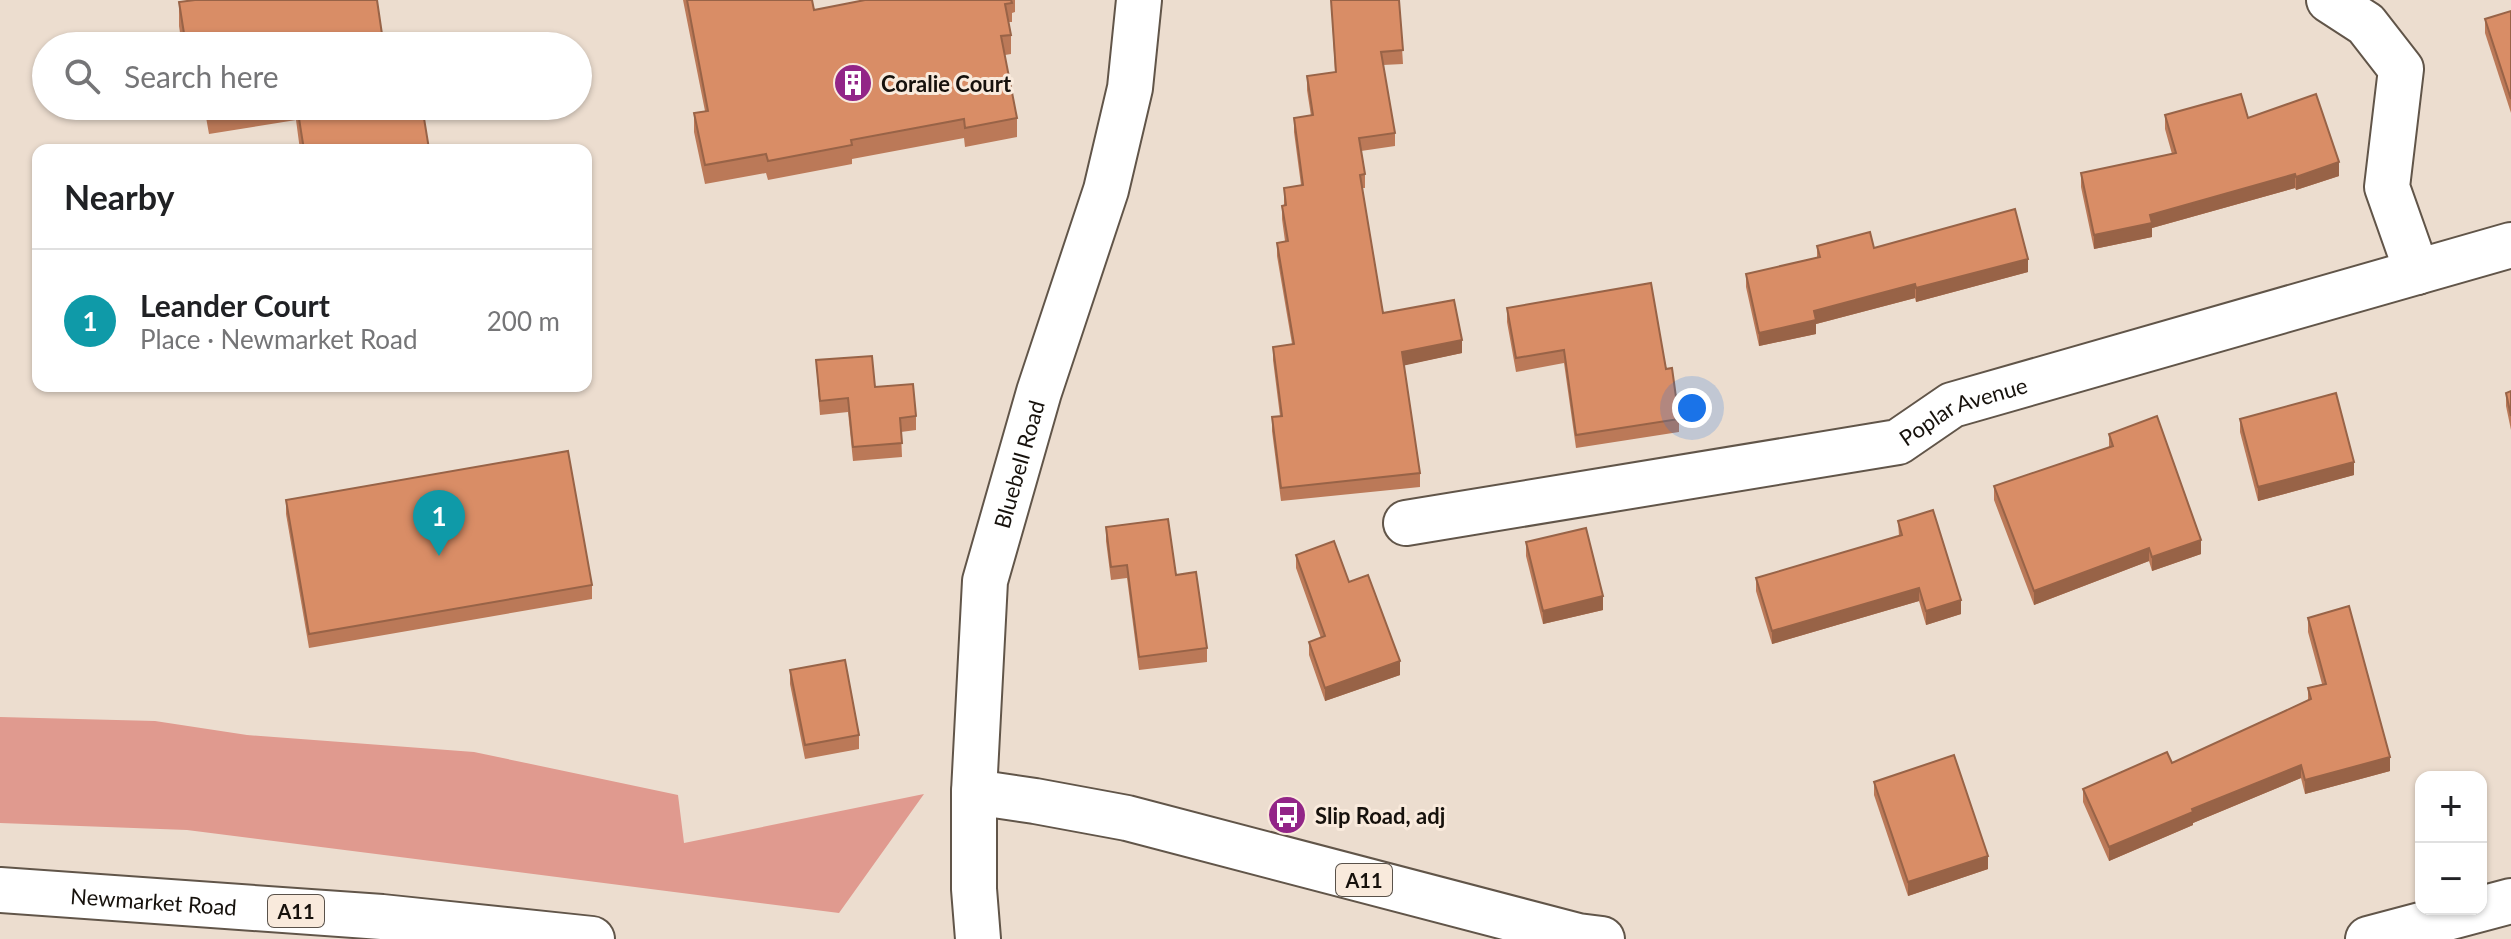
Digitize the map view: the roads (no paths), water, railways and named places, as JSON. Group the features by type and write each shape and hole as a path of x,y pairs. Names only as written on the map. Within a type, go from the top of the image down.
{"main road":[{"name":"Bluebell Road","path":"978,939 974,889 974,792 985,581 1039,392 1106,190 1130,88 1139,0"},
{"path":"2329,0 2366,24 2401,69 2387,187 2417,272"},
{"name":"Poplar Avenue","path":"1406,523 1898,442 1952,405 2511,245"},
{"name":"A11","path":"974,792 1127,818 1578,936 1602,939"},
{"name":"Newmarket Road","path":"0,890 382,917 592,939"},
{"path":"2368,939 2511,901"}],"place":[{"name":"Coralie Court","path":"853,83"},
{"name":"Leander Court","path":"439,556"},
{"name":"Slip Road, adj","path":"1287,815"}]}
